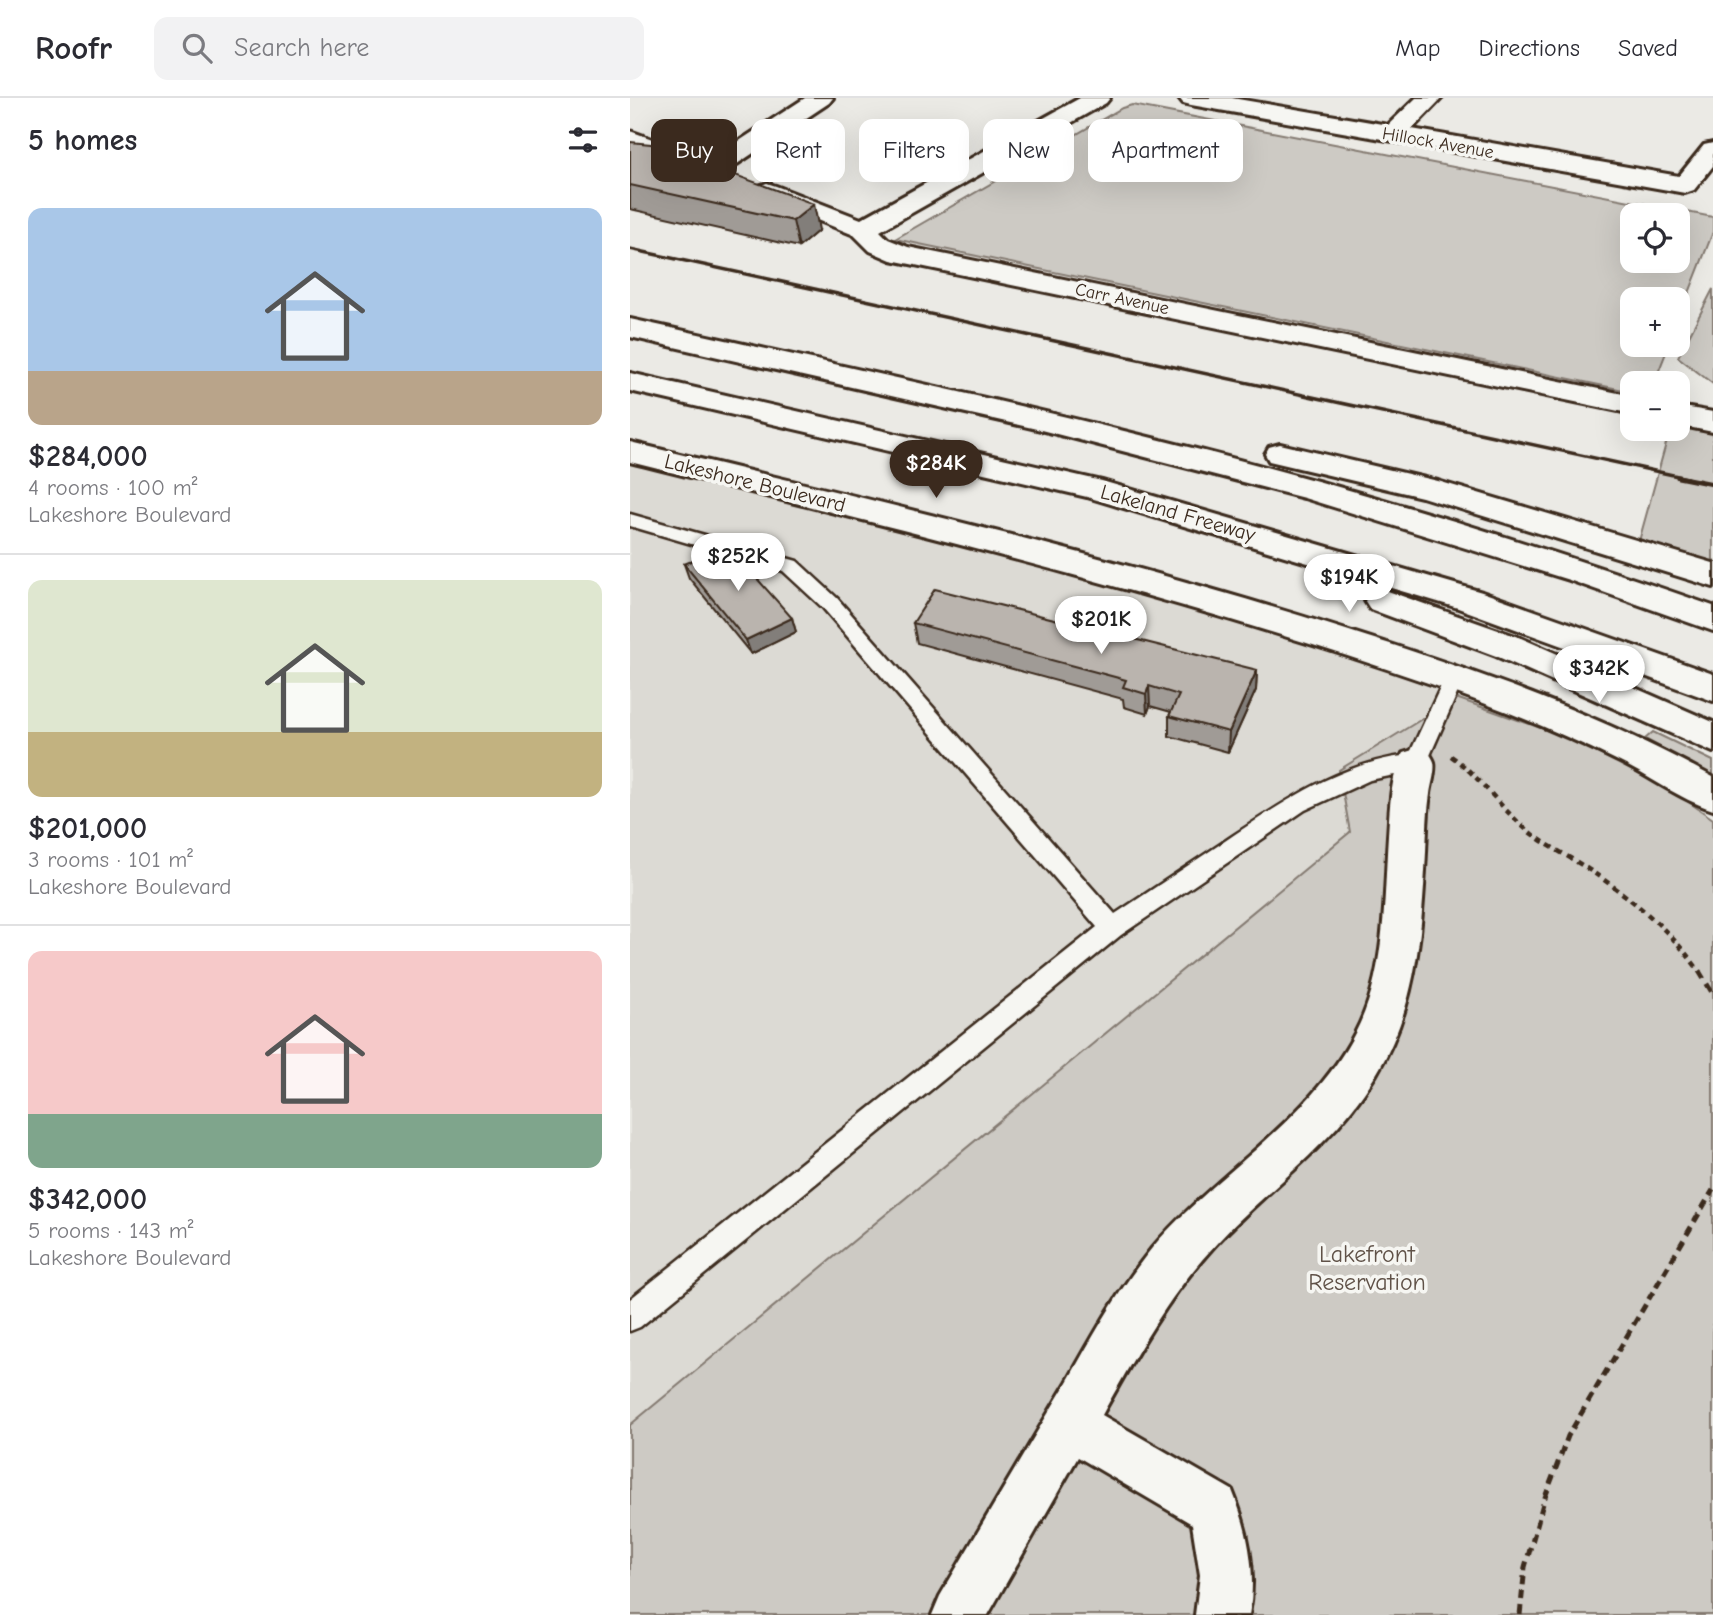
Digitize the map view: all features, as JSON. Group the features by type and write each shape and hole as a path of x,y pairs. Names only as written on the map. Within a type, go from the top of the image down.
{"main road":[{"path":"737,153 821,98"},
{"path":"863,229 1098,98"},
{"name":"Hillock Avenue","path":"1191,98 1685,185 1713,150"},
{"path":"1392,135 1430,98"},
{"name":"Carr Avenue","path":"630,138 651,146"},
{"name":"Carr Avenue","path":"737,179 863,229 879,245 901,254 1620,402"},
{"path":"630,328 1018,415 1284,481 1370,505 1623,585 1713,620"},
{"name":"Lakeland Freeway","path":"630,382 1091,488 1470,600 1713,688"},
{"path":"1018,415 1252,448 1427,488 1713,575"},
{"path":"789,417 994,487 1194,542 1443,620 1619,694 1713,738"},
{"path":"1690,417 1713,422"},
{"name":"Lakeshore Boulevard","path":"630,452 1101,569 1265,615 1454,678 1609,740 1659,764 1713,795"},
{"path":"959,1615 1127,1325 1166,1267 1207,1220 1313,1124 1359,1065 1378,1030 1390,999 1405,910 1408,825 1421,753"},
{"path":"1069,1424 1214,1508 1225,1562 1226,1599 1222,1615"}],"lane":[{"path":"630,520 790,566 830,603 1050,859 1113,928"},
{"path":"630,1317 1113,928 1297,804 1364,773 1421,753 1454,678"}],"path":[{"path":"1421,753 1467,766 1524,827 1630,898 1683,948 1713,994"},
{"path":"1520,1615 1525,1567 1544,1500 1568,1436 1713,1190"}],"shaded area":[{"path":"630,452 1454,678 1416,763 1344,798 1351,832 630,1425"}],"green space":[{"path":"1132,105 1205,119 1103,119"},
{"path":"1243,126 1640,203 1620,203 1620,273 1690,273 1690,213 1713,217 1713,232 1690,290 1690,287 1620,287 1620,357 1664,357 1659,371 1620,371 1620,389 895,239 994,182 1074,182 1074,136 1088,128 1088,182 1243,182"},
{"path":"1713,289 1713,384 1678,357 1690,357 1690,334"},
{"path":"1690,417 1713,422 1713,575 1636,552 1667,441 1690,441"},
{"name":"Lakefront Reservation","path":"1456,698 1566,737 1674,792 1713,819 1713,1615 630,1615 630,1425 1350,832 1339,770"},
{"path":"1653,732 1713,761 1713,776 1645,739"}],"building":[{"path":"630,142 651,144 651,182 737,182 737,176 814,204 793,221 630,185"},
{"path":"729,547 792,618 746,640 684,564"},
{"path":"935,589 1257,670 1229,732 1169,716 1179,695 1149,686 1146,694 1123,687 1126,680 913,623"}],"railway":[{"path":"630,249 1687,478"},
{"path":"1678,477 1713,484"}]}
